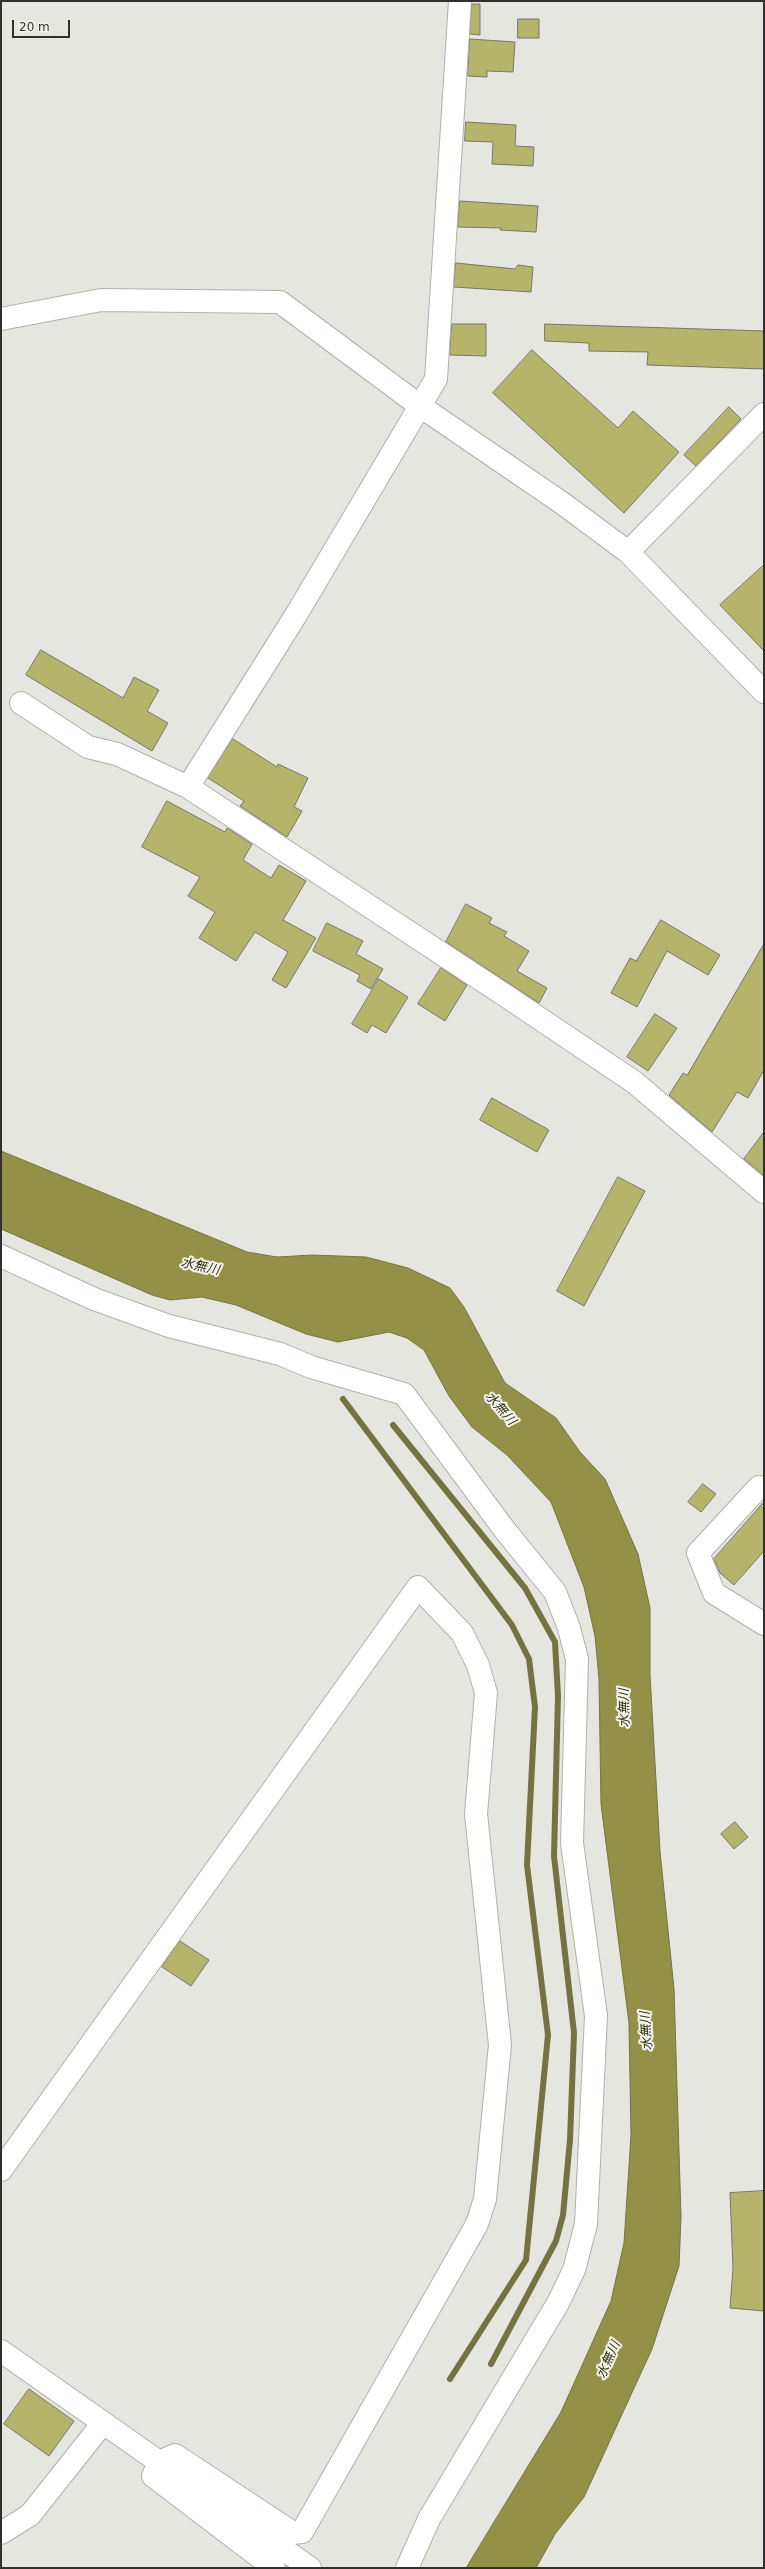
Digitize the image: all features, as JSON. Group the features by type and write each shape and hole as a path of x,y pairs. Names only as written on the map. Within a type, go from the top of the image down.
{"street":[{"path":"188,787 296,615 436,379 460,1"},
{"path":"1,319 101,300 280,302 420,406 562,503 628,552 764,692"},
{"path":"628,552 764,414"},
{"path":"21,703 88,747 117,754 188,787 634,1082 764,1192"},
{"path":"1,1256 94,1299 169,1326 280,1354 311,1367 404,1394 504,1529 555,1592 569,1628 577,1659 572,1843 596,2016 586,2224 574,2270 558,2302 429,2519 407,2568"},
{"path":"759,1487 698,1553 714,1593 764,1624"},
{"path":"1,2170 418,1587 462,1633 478,1665 486,1693 476,1814 500,2045 485,2199 477,2224 302,2532 293,2533 175,2455 159,2462 153,2476 274,2568"},
{"path":"1,2351 302,2562"},
{"path":"1,2533 30,2514 103,2423"}],"water":[{"name":"水無川","path":"1,1151 247,1252 277,1257 312,1255 366,1257 408,1268 450,1288 464,1307 505,1383 556,1418 580,1452 605,1479 638,1554 650,1608 650,1675 660,1851 674,1989 681,2217 679,2266 652,2349 584,2497 555,2534 536,2568 466,2568 561,2412 611,2301 624,2243 631,2135 629,2023 601,1804 599,1679 595,1636 584,1587 551,1502 507,1455 472,1427 449,1396 424,1350 407,1338 389,1332 338,1342 306,1334 236,1305 202,1297 170,1300 152,1295 1,1229"}],"building":[{"path":"472,4 480,4 480,35 470,34"},
{"path":"518,19 539,19 539,38 518,38"},
{"path":"470,39 515,42 513,72 487,71 487,77 468,76"},
{"path":"466,122 516,125 515,146 534,147 533,166 492,164 493,142 465,141"},
{"path":"460,201 538,206 536,232 500,230 501,228 458,227"},
{"path":"456,263 515,269 518,265 533,267 531,292 454,287"},
{"path":"452,324 486,324 486,356 450,355"},
{"path":"545,324 764,331 764,369 647,365 648,352 589,351 589,343 545,341"},
{"path":"532,350 618,428 633,411 679,452 624,513 493,393"},
{"path":"729,407 741,419 696,466 684,455"},
{"path":"764,565 764,651 720,605"},
{"path":"41,650 123,698 134,677 159,690 147,711 168,723 152,751 26,675"},
{"path":"233,739 277,767 278,764 308,778 294,807 302,811 287,837 240,806 244,801 208,778"},
{"path":"167,801 225,832 227,828 252,844 243,860 271,878 279,865 306,881 283,920 316,938 286,988 272,980 288,952 255,932 236,961 199,938 215,912 188,896 200,877 142,847"},
{"path":"466,904 492,918 489,923 507,932 504,936 529,951 517,971 547,988 539,1003 446,942"},
{"path":"661,920 720,955 708,975 667,951 637,1007 611,993 630,958 636,961"},
{"path":"327,923 363,941 356,954 383,969 371,989 357,981 360,975 313,951"},
{"path":"764,944 764,1070 748,1098 737,1092 712,1132 669,1095 683,1073 687,1075"},
{"path":"441,968 467,985 445,1021 418,1004"},
{"path":"379,979 408,997 386,1033 372,1025 367,1033 352,1024"},
{"path":"655,1014 677,1028 648,1071 627,1057"},
{"path":"492,1098 549,1130 537,1152 480,1120"},
{"path":"764,1132 764,1176 744,1159"},
{"path":"618,1177 645,1191 584,1306 557,1291"},
{"path":"703,1484 716,1494 701,1512 688,1502"},
{"path":"764,1502 764,1551 734,1585 720,1573 714,1559"},
{"path":"735,1822 748,1837 734,1849 721,1834"},
{"path":"180,1941 209,1960 191,1986 162,1967"},
{"path":"764,2191 764,2311 730,2308 733,2268 730,2193"},
{"path":"29,2389 74,2421 49,2456 4,2424"}],"waterway":[{"path":"343,1399 512,1625 529,1659 535,1707 527,1865 548,2035 526,2260 450,2379"},
{"path":"393,1425 525,1588 555,1642 558,1696 554,1856 574,2033 570,2140 563,2215 556,2241 491,2364"}]}
